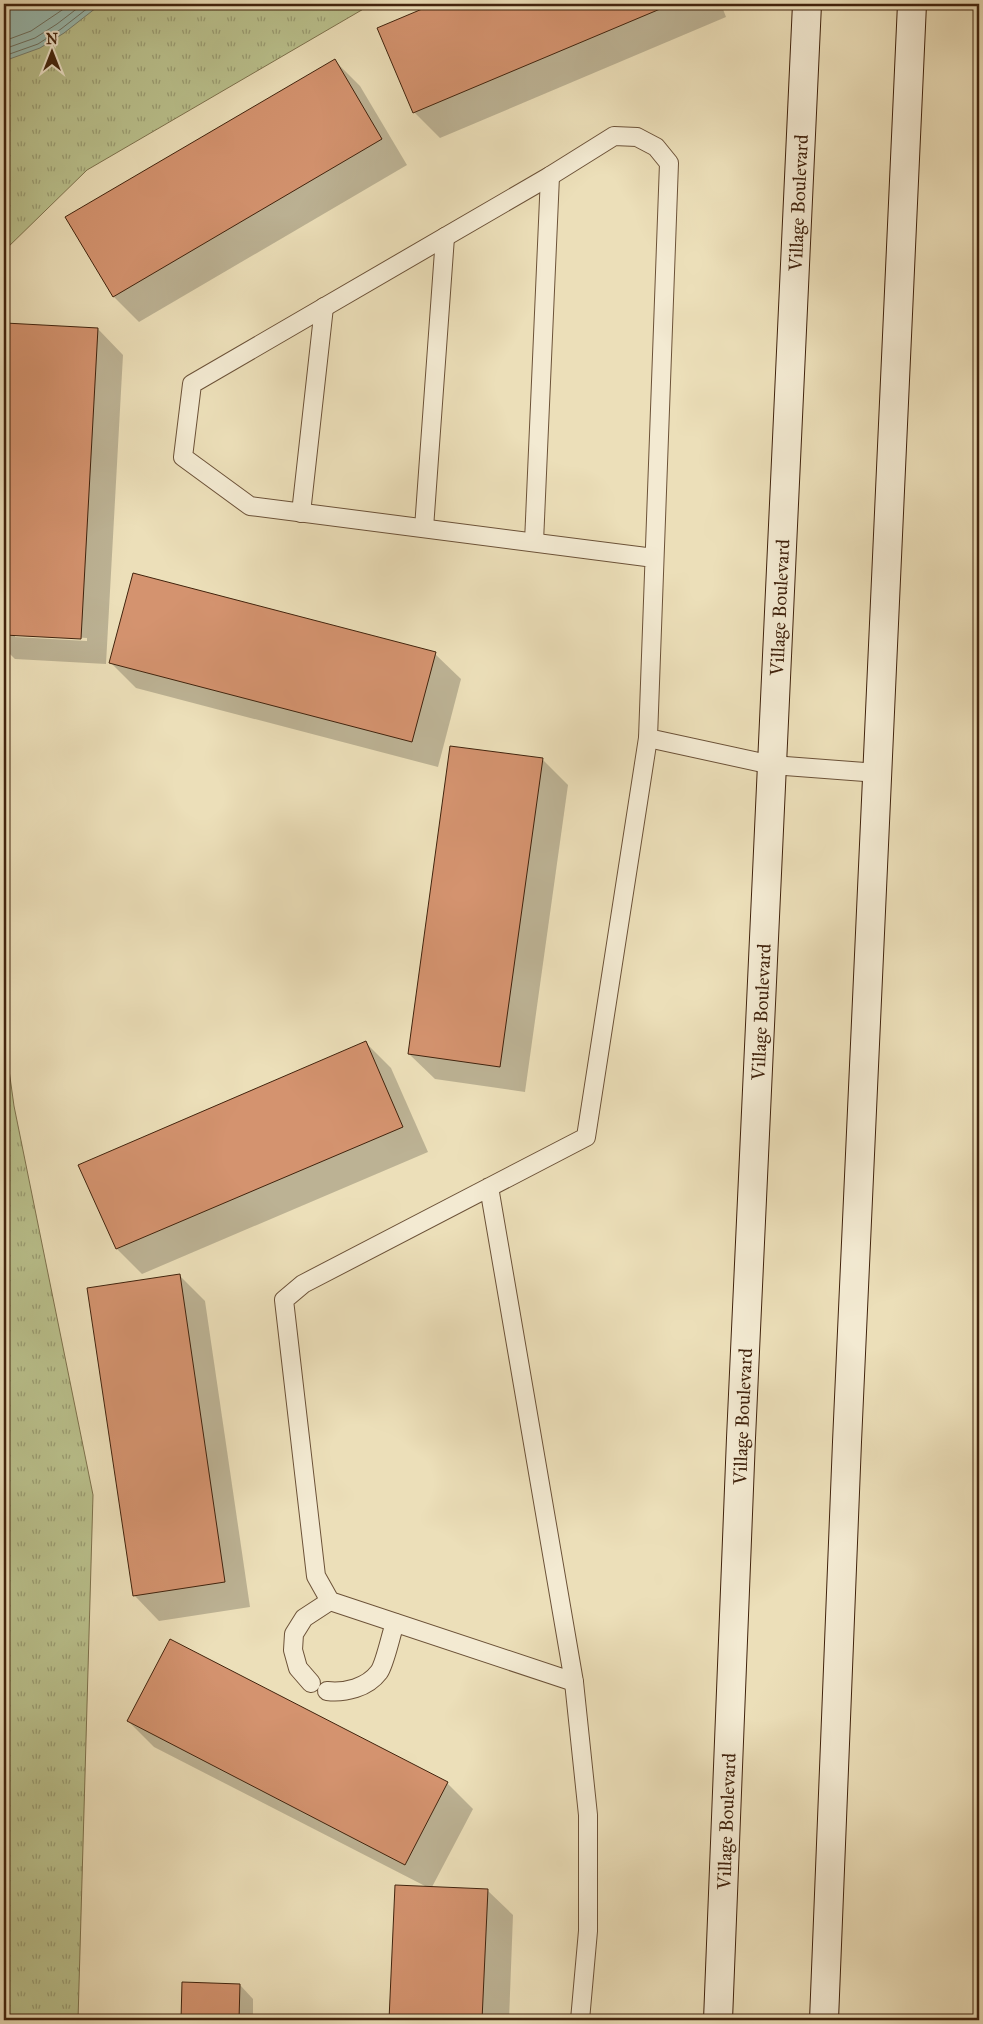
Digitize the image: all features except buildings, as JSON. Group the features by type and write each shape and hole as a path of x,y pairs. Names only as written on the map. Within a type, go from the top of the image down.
{"street":[{"name":"Village Boulevard","path":"718,2020 742,1428 807,4"},
{"path":"824,2020 847,1442 912,4"}],"lane":[{"path":"574,1682 330,1601 316,1576 284,1300 303,1284 586,1137 648,738 669,163 656,146 637,137 614,136 550,176 192,384 183,457 250,506 654,558"},
{"path":"534,542 550,176"},
{"path":"424,528 445,237"},
{"path":"300,513 324,307"},
{"path":"648,738 772,765 878,774"},
{"path":"489,1187 574,1682 588,1815 588,1931 580,2020"},
{"path":"310,1683 298,1668 293,1650 294,1634 304,1618 330,1601"},
{"path":"327,1691 342,1692 363,1685 380,1671 394,1623"}],"green space":[{"path":"4,4 372,4 87,170 4,251"},
{"path":"4,1034 14,1106 93,1495 78,2020 4,2020"}],"water":[{"path":"4,4 101,4 64,33 40,48 4,61"}]}
